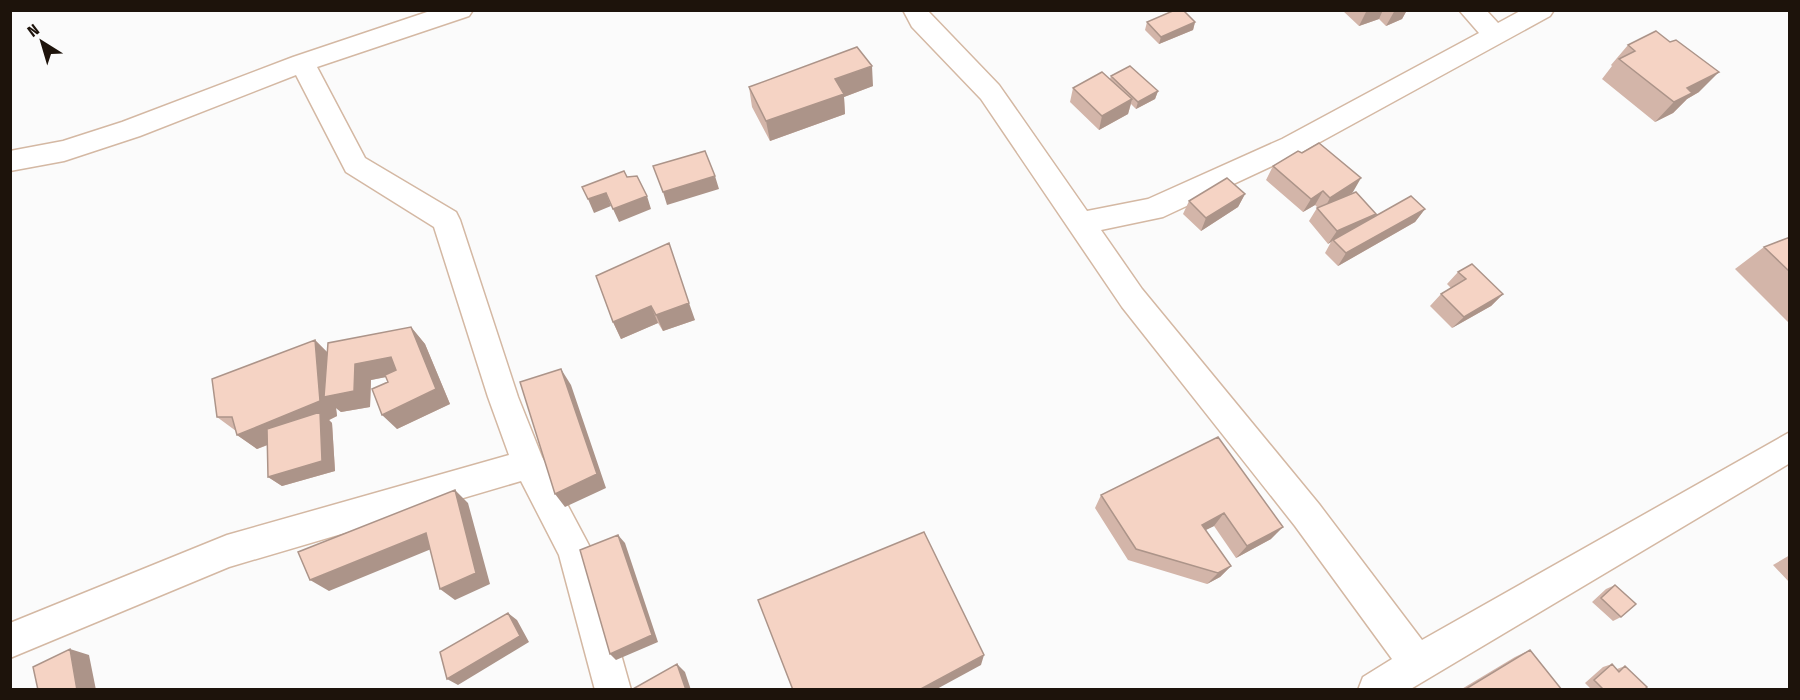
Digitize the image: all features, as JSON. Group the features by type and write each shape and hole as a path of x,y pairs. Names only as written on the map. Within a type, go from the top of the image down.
{"street":[{"path":"10,161 64,151 131,129 302,63 461,10"},
{"path":"915,10 921,21 990,92 1132,298 1307,515 1417,663"},
{"path":"1471,10 1496,36"},
{"path":"1080,223 1154,209 1291,146 1542,10"},
{"path":"302,63 355,165 446,220 503,397 529,464 575,551 613,690"},
{"path":"1376,690 1417,663 1790,446"},
{"path":"10,641 228,551 529,464"}],"building":[{"path":"1175,10 1183,10 1195,22 1161,37 1147,22"},
{"path":"1656,31 1670,42 1676,40 1719,72 1687,88 1692,93 1674,102 1619,59 1635,51 1628,45"},
{"path":"857,47 872,66 835,79 844,94 766,121 749,87"},
{"path":"1130,66 1158,91 1138,102 1111,76"},
{"path":"1102,72 1132,99 1102,116 1073,88"},
{"path":"1319,143 1361,178 1330,198 1323,191 1311,199 1273,166 1298,151 1302,153"},
{"path":"705,151 715,176 663,192 653,166"},
{"path":"624,171 627,177 637,176 647,196 613,209 606,193 588,199 582,187"},
{"path":"1227,178 1245,194 1206,218 1189,201"},
{"path":"1356,192 1376,214 1337,231 1317,208"},
{"path":"1411,196 1425,209 1346,253 1333,240"},
{"path":"1790,237 1790,272 1764,247"},
{"path":"669,243 689,303 656,315 651,306 613,322 596,276"},
{"path":"1472,264 1503,294 1464,317 1441,294 1466,279 1458,272"},
{"path":"411,327 436,389 382,415 372,389 388,382 385,375 396,370 391,357 355,364 354,391 324,397 328,343"},
{"path":"315,340 320,401 237,435 232,417 217,417 212,379"},
{"path":"561,369 597,474 555,494 520,382"},
{"path":"320,412 322,461 268,477 267,429"},
{"path":"1218,437 1283,527 1247,546 1224,513 1202,525 1231,566 1218,573 1136,549 1101,495"},
{"path":"455,490 476,573 440,589 426,533 310,580 298,552"},
{"path":"924,532 984,655 919,690 793,690 758,600"},
{"path":"618,535 652,635 610,654 580,550"},
{"path":"1615,585 1636,604 1621,617 1601,598"},
{"path":"508,613 520,636 447,679 440,652"},
{"path":"70,649 77,690 38,690 33,667"},
{"path":"1530,650 1562,690 1464,690"},
{"path":"677,664 686,690 631,690"},
{"path":"1612,664 1619,672 1625,666 1647,687 1644,690 1604,690 1594,680"}]}
